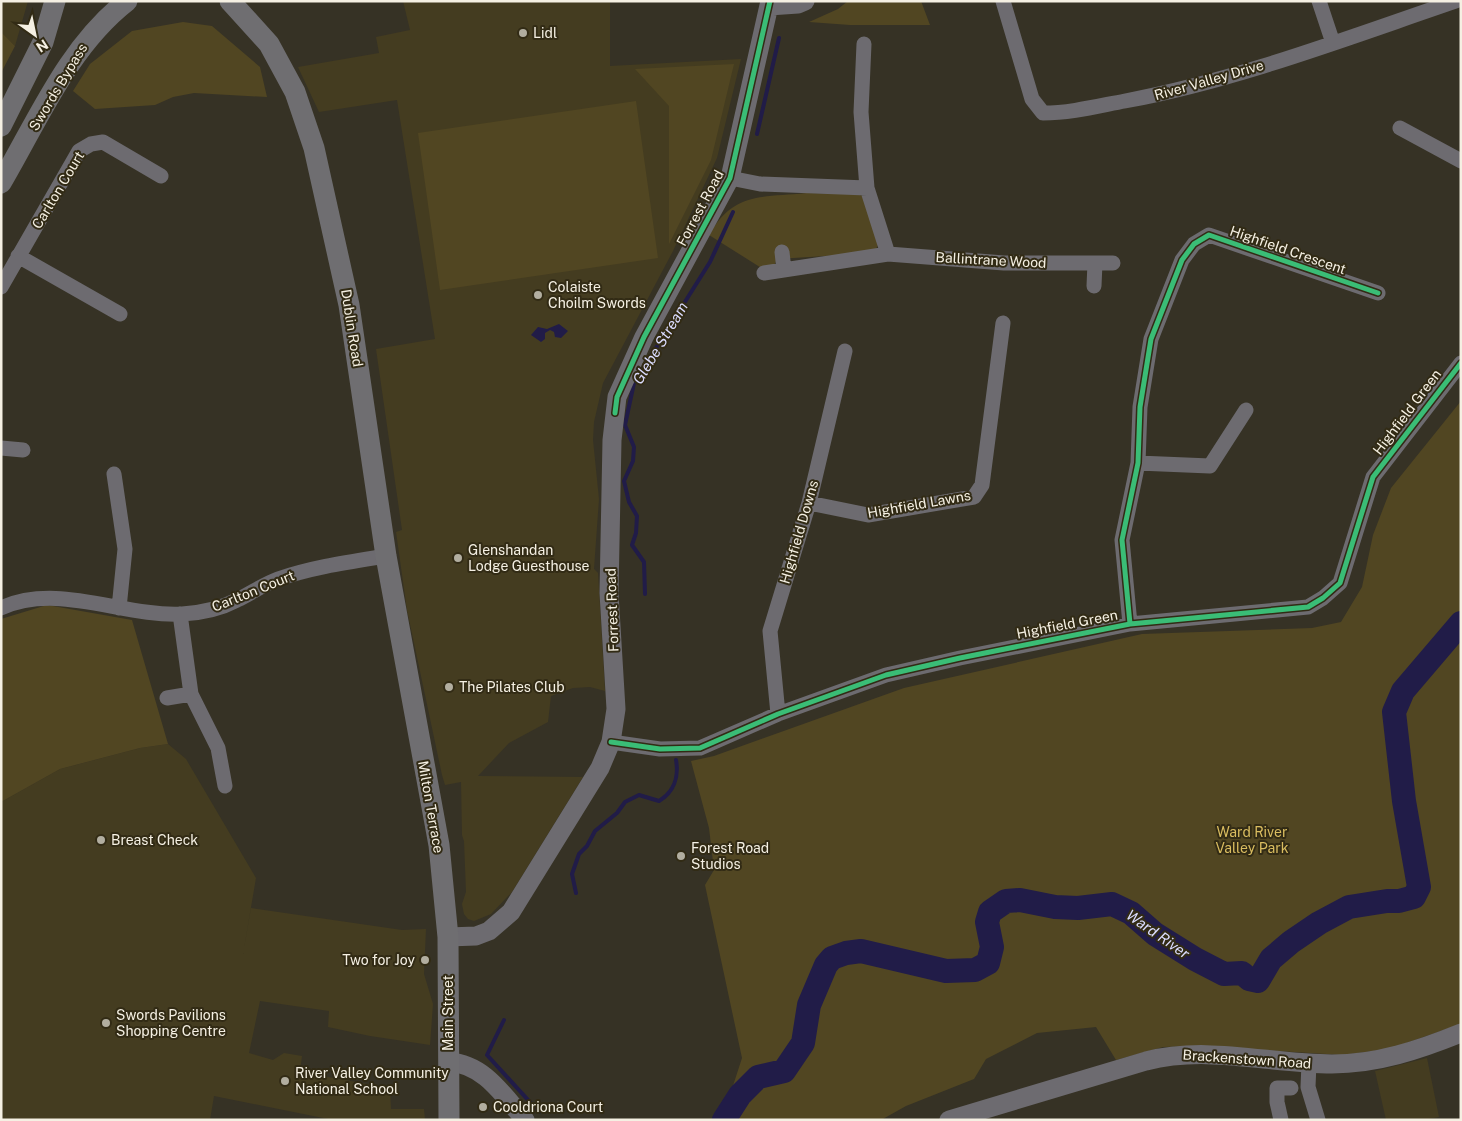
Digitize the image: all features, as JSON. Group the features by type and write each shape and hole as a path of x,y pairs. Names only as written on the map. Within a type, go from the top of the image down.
{"main road":[{"name":"Swords Bypass","path":"1,126 44,42 55,1"},
{"name":"Swords Bypass","path":"1,183 78,52 102,22 127,1"},
{"name":"Dublin Road","path":"230,1 270,44 295,92 314,148 350,305 386,556 407,678"},
{"name":"Milton Terrace","path":"407,678 435,819 448,937"},
{"name":"Main Street","path":"448,937 449,1120"}],"street":[{"path":"769,3 798,4 805,1"},
{"name":"River Valley Drive","path":"1003,1 1032,100 1043,113 1062,113 1176,92 1333,43 1456,1"},
{"path":"1319,1 1333,43"},
{"name":"Forrest Road","path":"448,937 476,936 489,931 510,912 600,768 610,742 616,709 609,593 612,440 617,397 644,337 730,178 769,3"},
{"path":"864,44 861,112 867,188 888,254"},
{"path":"1400,128 1461,161"},
{"name":"Carlton Court","path":"1,287 79,151 84,147 103,142 161,176"},
{"path":"730,178 760,184 867,188"},
{"name":"Highfield Crescent","path":"1130,624 1122,540 1138,463 1140,407 1151,339 1182,260 1194,244 1209,235 1378,293"},
{"path":"782,252 784,270"},
{"name":"Ballintrane Wood","path":"764,273 888,254 1004,263 1113,264"},
{"path":"18,256 120,314"},
{"path":"1094,286 1095,263"},
{"name":"Highfield Lawns","path":"809,503 868,515 974,497 982,485 1003,323"},
{"name":"Highfield Downs","path":"778,714 770,631 809,503 846,351"},
{"name":"Highfield Green","path":"610,742 660,749 700,748 778,714 886,675 1011,646 1130,624 1308,607 1323,598 1340,583 1373,477 1461,363"},
{"path":"1138,463 1210,466 1246,410"},
{"path":"1,448 23,450"},
{"path":"114,474 125,549 119,608"},
{"name":"Carlton Court","path":"1,608 23,600 41,598 180,614 218,608 275,580 297,573 386,556"},
{"path":"180,614 191,694 218,748 226,786"},
{"path":"167,698 191,694"},
{"name":"Brackenstown Road","path":"949,1120 971,1116 1146,1061 1175,1054 1222,1055 1309,1064 1353,1063 1384,1059 1461,1033"},
{"path":"449,1062 463,1063 486,1076 525,1120"},
{"path":"1309,1064 1308,1087 1318,1120"},
{"path":"1281,1120 1277,1102 1277,1088 1291,1088"}],"shaded area":[{"path":"1,1 28,1 15,46 1,33"},
{"path":"403,1 610,1 610,66 741,59 717,158 673,251 603,383 594,422 593,440 599,499 594,569 598,573 605,691 590,687 573,688 551,696 548,722 509,743 478,776 583,777 512,892 491,914 474,921 468,919 464,914 462,904 466,892 461,782 445,785 407,610 396,532 402,530 376,349 435,339 397,100 319,112 298,67 379,53 376,37 410,30"},
{"path":"559,324 568,331 561,338 555,337 554,332 550,330 545,333 545,339 541,342 531,335 538,327 547,329"},
{"name":"Swords Pavilions Shopping Centre","path":"168,744 186,759 256,878 243,954 251,908 402,930 426,929 424,974 433,1004 430,1045 370,1036 328,1027 329,1011 260,1001 249,1053 273,1060 284,1053 302,1056 300,1072 390,1088 391,1109 424,1109 425,1120 333,1120 214,1096 210,1120 1,1120 1,802 60,769 140,748"},
{"path":"1427,1058 1439,1117 1424,1120 1386,1120 1375,1071"}],"green space":[{"path":"848,1 921,1 930,25 850,25 809,22 838,9"},
{"path":"183,22 212,26 260,67 267,97 194,93 173,97 155,105 95,109 73,91 90,64 132,31"},
{"path":"1,32 15,46 1,73"},
{"path":"734,64 711,160 669,244 669,106 635,69"},
{"path":"636,101 658,258 440,290 418,133"},
{"path":"806,193 857,194 863,196 878,245 874,253 777,259 774,266 763,269 709,235 718,221 728,211 750,199"},
{"name":"Ward River Valley Park","path":"1461,401 1461,1024 1389,1049 1342,1055 1198,1046 1163,1047 1116,1060 1096,1027 1037,1033 986,1059 974,1079 906,1106 881,1120 725,1120 722,1106 730,1095 742,1058 705,885 714,870 709,828 691,761 714,756 904,688 1142,634 1312,628 1341,622 1362,587 1373,535 1391,488"},
{"path":"47,605 132,620 168,744 140,748 60,769 1,802 1,619"}],"waterway":[{"path":"757,134 779,38"},
{"name":"Glebe Stream","path":"645,594 644,562 632,545 636,533 637,516 629,502 624,481 633,461 634,447 625,425 634,383 710,262 733,212"},
{"name":"Ward River","path":"724,1120 740,1095 758,1077 784,1071 803,1043 809,1005 826,965 832,958 846,953 861,951 946,971 975,970 988,963 992,947 987,922 990,912 1006,901 1020,900 1055,907 1078,908 1112,904 1131,913 1155,934 1195,959 1224,974 1242,973 1249,979 1258,981 1271,959 1291,942 1319,923 1349,907 1399,901 1414,897 1419,887 1404,801 1394,712 1403,691 1461,623"},
{"name":"Glebe Stream","path":"576,893 572,874 579,854 587,846 595,831 617,813 625,802 639,795 659,801 664,797 672,789 676,778 676,760"},
{"name":"Glebe Stream","path":"504,1020 487,1055 539,1112"}],"cycle path":[{"path":"615,413 617,397 644,337 730,178 770,1"},
{"path":"1130,624 1122,540 1138,463 1140,407 1151,339 1182,260 1194,244 1209,235 1378,293"},
{"path":"611,742 660,749 700,748 778,714 886,675 960,658 1130,624 1308,607 1323,598 1340,583 1373,477 1461,363"}],"place":[{"name":"Lidl","path":"523,33"},
{"name":"Colaiste Choilm Swords","path":"538,295"},
{"name":"Glenshandan Lodge Guesthouse","path":"458,558"},
{"name":"The Pilates Club","path":"449,687"},
{"name":"Breast Check","path":"101,840"},
{"name":"Forest Road Studios","path":"681,856"},
{"name":"Two for Joy","path":"425,960"},
{"name":"Swords Pavilions Shopping Centre","path":"106,1023"},
{"name":"River Valley Community National School","path":"285,1081"},
{"name":"Cooldriona Court","path":"483,1107"}]}
